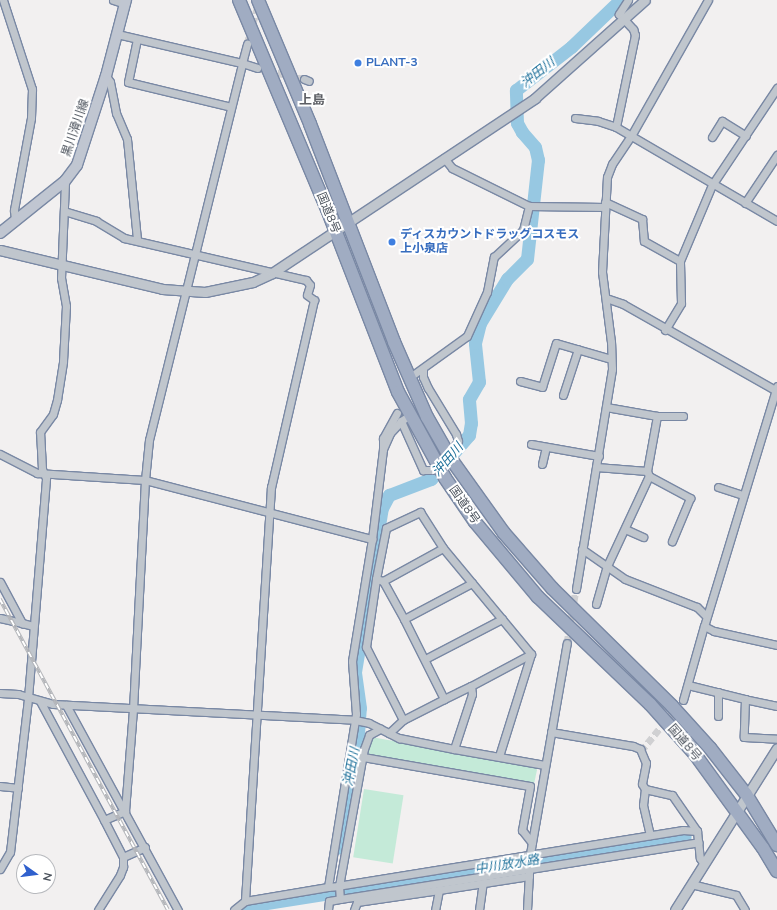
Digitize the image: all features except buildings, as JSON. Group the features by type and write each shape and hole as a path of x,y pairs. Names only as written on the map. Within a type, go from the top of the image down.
{"highway":[{"name":"国道8号","path":"238,0 335,230 398,392 406,418 475,522 538,597 660,715 694,753 736,810 777,871"},
{"name":"国道8号","path":"258,0 310,124 347,222 410,377 427,417 451,459 504,533 552,588 672,706 710,748 746,794 777,845"}],"main road":[{"name":"黒川滑川線","path":"0,233 65,181 83,154 106,76 125,2"}],"street":[{"path":"3,0 32,89 31,118 14,210 15,220"},
{"path":"113,0 125,2"},
{"path":"616,127 634,35 633,29 619,14 620,9 628,0"},
{"path":"0,250 61,266 162,289 186,292 206,292 253,282 272,273 535,98 624,21 645,0"},
{"path":"576,589 599,456 612,359 602,272 605,205 608,177 612,164 631,136 708,0"},
{"path":"117,34 257,68"},
{"path":"137,40 128,82 231,107"},
{"path":"125,811 133,709 144,480 149,440 186,292 194,253 247,44"},
{"path":"106,76 110,82 116,112 127,139 137,240"},
{"path":"666,330 681,304 680,261 712,185 777,88"},
{"path":"575,118 598,121 616,127 712,185 777,221"},
{"path":"712,136 722,121 746,136"},
{"path":"745,203 777,155"},
{"path":"444,158 452,168 529,206 605,205 642,219 644,241 650,246 680,261"},
{"path":"0,870 10,852 28,698 46,478 43,474 40,432 53,414 57,400 66,323 61,266 65,181"},
{"path":"410,377 467,336 487,292 494,257 523,230 529,206"},
{"path":"64,211 96,221 124,238 306,280 310,285 307,295 314,300 274,467 268,513 245,900"},
{"path":"606,298 623,304 666,330 777,389 705,615 704,626 694,655 688,686 683,700"},
{"path":"520,381 542,387 556,343 612,359"},
{"path":"563,395 578,349"},
{"path":"423,369 428,388 456,434 458,441 455,445"},
{"path":"606,407 658,416 683,416"},
{"path":"328,887 356,706 352,661 372,539 383,438 397,413"},
{"path":"596,604 607,566 625,529 648,474 658,416"},
{"path":"383,449 390,433 406,418 423,470 433,470"},
{"path":"531,444 599,456"},
{"path":"542,464 546,447"},
{"path":"0,454 43,474 144,480 372,539"},
{"path":"596,467 648,474 690,498 672,541"},
{"path":"718,486 743,496"},
{"path":"402,720 366,647 380,580 386,528 420,512 443,548 531,654"},
{"path":"625,529 643,537"},
{"path":"380,580 443,548"},
{"path":"582,549 625,579 696,607 705,615"},
{"path":"380,580 404,619 444,699"},
{"path":"0,582 22,624"},
{"path":"404,619 472,583"},
{"path":"0,618 33,626"},
{"path":"425,659 502,619"},
{"path":"704,626 714,631 777,645"},
{"path":"526,910 530,855 567,643"},
{"path":"389,733 402,720 531,654"},
{"path":"499,756 531,654"},
{"path":"454,749 472,694 471,686"},
{"path":"688,686 777,706"},
{"path":"718,692 718,716"},
{"path":"0,693 18,694 40,702 66,705 354,720 380,729 399,738 545,765"},
{"path":"745,699 744,737 777,739"},
{"path":"40,702 123,857 120,875 100,909"},
{"path":"66,705 145,847 178,910"},
{"path":"340,899 339,886 363,757 369,735 380,729"},
{"path":"551,732 633,746 640,749 646,762 642,784 645,788 643,804 650,835"},
{"path":"675,910 746,794 773,760 777,748"},
{"path":"363,757 541,787"},
{"path":"0,786 18,788"},
{"path":"530,786 522,830 532,843"},
{"path":"645,788 672,794 697,831 698,842 704,863"},
{"path":"104,820 125,811"},
{"path":"234,910 245,900 650,835 683,830 697,831"},
{"path":"328,910 329,901 698,842"},
{"path":"123,857 145,847"},
{"path":"333,857 344,860"},
{"path":"354,910 357,902 483,883 529,870"},
{"path":"479,910 483,883"},
{"path":"691,884 736,895 745,910"},
{"path":"435,910 439,890"}],"green space":[{"path":"371,737 535,766 537,770 534,784 366,754"},
{"path":"364,789 404,795 393,863 353,857"}],"waterway":[{"name":"沖田川","path":"337,848 358,734 360,708 355,672 382,508 389,495 431,479 469,435 471,423 469,399 479,382 475,343 480,323 507,279 527,259 538,160 535,147 522,132 517,123 516,90 571,47 620,0"},
{"name":"中川放水路","path":"242,910 248,906 685,837"}],"tunnel":[{"path":"247,44 259,2"},
{"path":"257,68 304,79"},
{"path":"567,643 576,589"},
{"path":"641,751 683,700"}],"railway":[{"path":"0,599 168,910"}],"place":[{"name":"PLANT-3","path":"358,63"},
{"name":"ディスカウントドラッグコスモス 上小泉店","path":"392,242"}],"district":[{"name":"上島","path":"312,100"}]}
